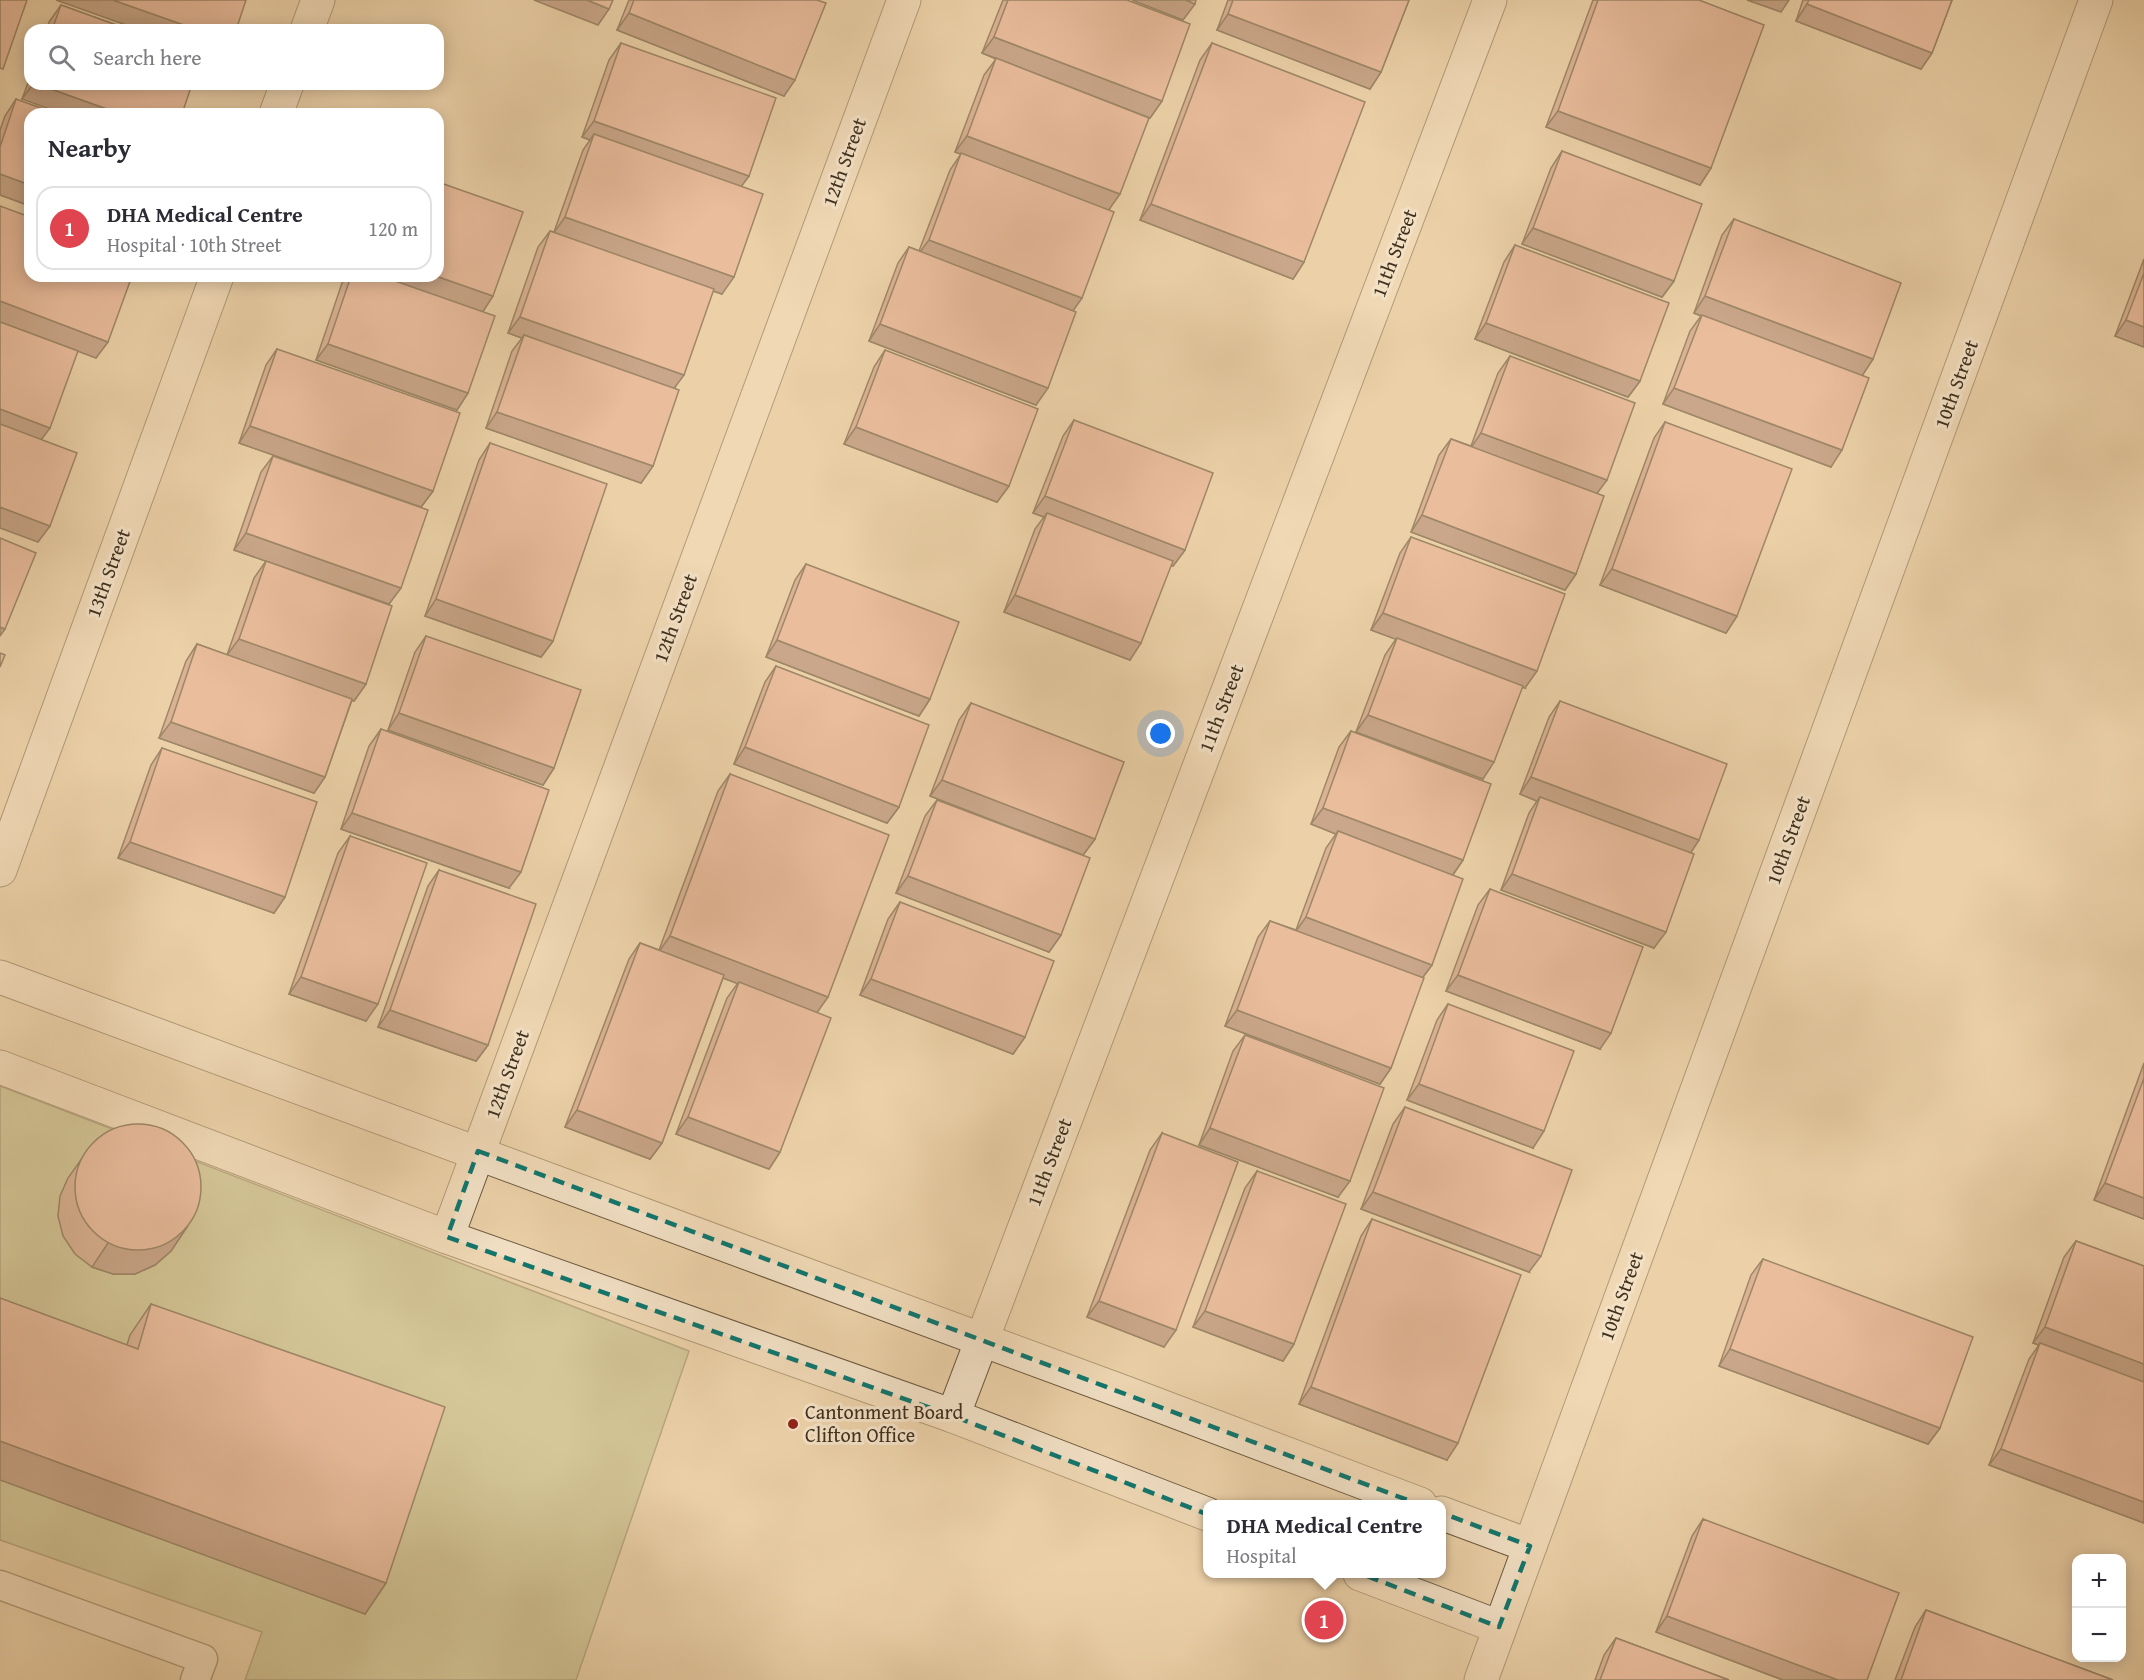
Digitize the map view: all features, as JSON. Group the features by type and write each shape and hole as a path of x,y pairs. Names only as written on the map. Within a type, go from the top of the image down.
{"street":[{"path":"309,24 318,0"},
{"name":"12th Street","path":"447,1237 904,0"},
{"name":"11th Street","path":"953,1416 1490,0"},
{"name":"10th Street","path":"1481,1680 2096,0"},
{"path":"278,108 285,90"},
{"name":"13th Street","path":"0,870 215,282"},
{"path":"0,977 982,1338 1409,1500"},
{"path":"0,1067 447,1237 953,1416 1203,1512"},
{"path":"1446,1514 1530,1546"},
{"path":"1371,1578 1500,1627"}],"lane":[{"path":"0,1585 203,1659 195,1680"}],"highlighted area":[{"path":"478,1151 1530,1546 1499,1627 953,1416 447,1237"}],"green space":[{"path":"0,1086 689,1351 576,1680 245,1680 262,1632 0,1540"}],"building":[{"path":"0,0 27,0 3,69 0,68"},
{"path":"113,0 246,0 238,24 181,24"},
{"path":"587,0 613,0 609,9"},
{"path":"634,0 817,0 826,3 795,80 629,13"},
{"path":"1008,0 1127,0 1190,24 1162,101 994,37"},
{"path":"1233,0 1409,0 1381,72 1228,14"},
{"path":"1598,0 1699,0 1764,25 1711,168 1558,111"},
{"path":"1809,0 1952,0 1932,53 1807,4"},
{"path":"61,5 113,24 54,24"},
{"path":"621,43 776,98 749,176 594,121"},
{"path":"1212,43 1365,102 1304,262 1151,204"},
{"path":"996,58 1149,118 1120,194 967,136"},
{"path":"54,90 190,90 184,108 104,108"},
{"path":"16,99 41,108 24,108 24,183 0,174 0,147"},
{"path":"594,134 763,194 734,277 565,217"},
{"path":"1562,151 1702,204 1674,281 1533,228"},
{"path":"961,153 1114,212 1082,298 929,240"},
{"path":"444,184 523,212 493,296 444,279"},
{"path":"0,206 24,215 24,282 130,282 108,342 0,301"},
{"path":"1734,219 1901,283 1873,359 1705,296"},
{"path":"550,231 714,289 684,375 520,317"},
{"path":"1515,245 1669,303 1640,381 1486,323"},
{"path":"909,247 1076,312 1048,388 880,324"},
{"path":"2144,273 2144,327 2126,320"},
{"path":"349,282 398,282 495,316 468,393 328,344"},
{"path":"1702,315 1869,378 1842,450 1674,388"},
{"path":"0,322 78,351 50,428 0,409"},
{"path":"524,335 679,390 653,466 497,412"},
{"path":"277,349 460,413 433,491 250,426"},
{"path":"885,350 1038,409 1009,486 856,427"},
{"path":"1510,356 1635,403 1607,480 1481,433"},
{"path":"1074,420 1213,473 1185,550 1045,496"},
{"path":"1665,422 1792,469 1737,616 1612,569"},
{"path":"0,424 77,453 50,526 0,507"},
{"path":"1451,439 1604,496 1576,574 1422,515"},
{"path":"490,443 607,484 553,641 436,599"},
{"path":"273,456 428,510 401,588 246,533"},
{"path":"1047,513 1173,561 1141,643 1015,595"},
{"path":"1411,537 1565,594 1537,671 1383,613"},
{"path":"0,538 36,553 5,629 0,627"},
{"path":"266,561 392,606 366,684 239,639"},
{"path":"806,564 959,622 930,699 777,640"},
{"path":"426,636 581,690 554,768 399,713"},
{"path":"1397,638 1523,686 1494,762 1368,715"},
{"path":"197,644 352,699 325,777 171,722"},
{"path":"0,653 5,655 0,667"},
{"path":"776,666 929,725 899,807 745,747"},
{"path":"1560,701 1727,764 1699,840 1531,777"},
{"path":"971,703 1124,762 1095,839 942,780"},
{"path":"381,729 549,790 521,872 352,813"},
{"path":"1351,731 1491,784 1463,860 1323,808"},
{"path":"162,748 317,802 285,897 130,842"},
{"path":"730,774 889,835 828,997 670,936"},
{"path":"1540,797 1694,854 1666,932 1512,874"},
{"path":"937,800 1090,858 1061,935 908,876"},
{"path":"1338,831 1463,879 1432,965 1306,917"},
{"path":"350,836 427,863 378,1004 301,977"},
{"path":"439,870 536,904 488,1045 390,1010"},
{"path":"1490,889 1643,947 1611,1033 1458,975"},
{"path":"900,902 1054,961 1025,1037 871,979"},
{"path":"1270,921 1424,978 1391,1068 1237,1010"},
{"path":"640,943 724,975 662,1143 577,1110"},
{"path":"739,982 831,1018 780,1152 688,1117"},
{"path":"1448,1004 1574,1051 1544,1131 1419,1084"},
{"path":"1245,1035 1384,1088 1350,1181 1210,1128"},
{"path":"2144,1078 2144,1198 2105,1183"},
{"path":"1405,1107 1572,1170 1541,1256 1373,1192"},
{"path":"138,1124 162,1129 182,1143 196,1163 201,1187 196,1211 182,1231 162,1245 138,1250 114,1245 94,1231 80,1211 75,1187 80,1163 94,1143 114,1129"},
{"path":"1162,1133 1238,1162 1176,1330 1099,1301"},
{"path":"1257,1171 1346,1204 1294,1344 1205,1311"},
{"path":"1372,1219 1521,1275 1458,1443 1311,1387"},
{"path":"2076,1241 2144,1266 2144,1364 2045,1327"},
{"path":"1763,1259 1973,1337 1940,1428 1730,1349"},
{"path":"0,1298 138,1349 151,1304 445,1407 386,1583 0,1441"},
{"path":"2040,1343 2144,1382 2144,1502 2001,1449"},
{"path":"1703,1519 1899,1593 1867,1680 1838,1680 1667,1616"},
{"path":"1926,1610 2113,1680 1901,1680"},
{"path":"1616,1638 1729,1680 1600,1680"}],"place":[{"name":"Cantonment Board Clifton Office","path":"793,1424"},
{"name":"DHA Medical Centre","path":"1324,1620"}]}
